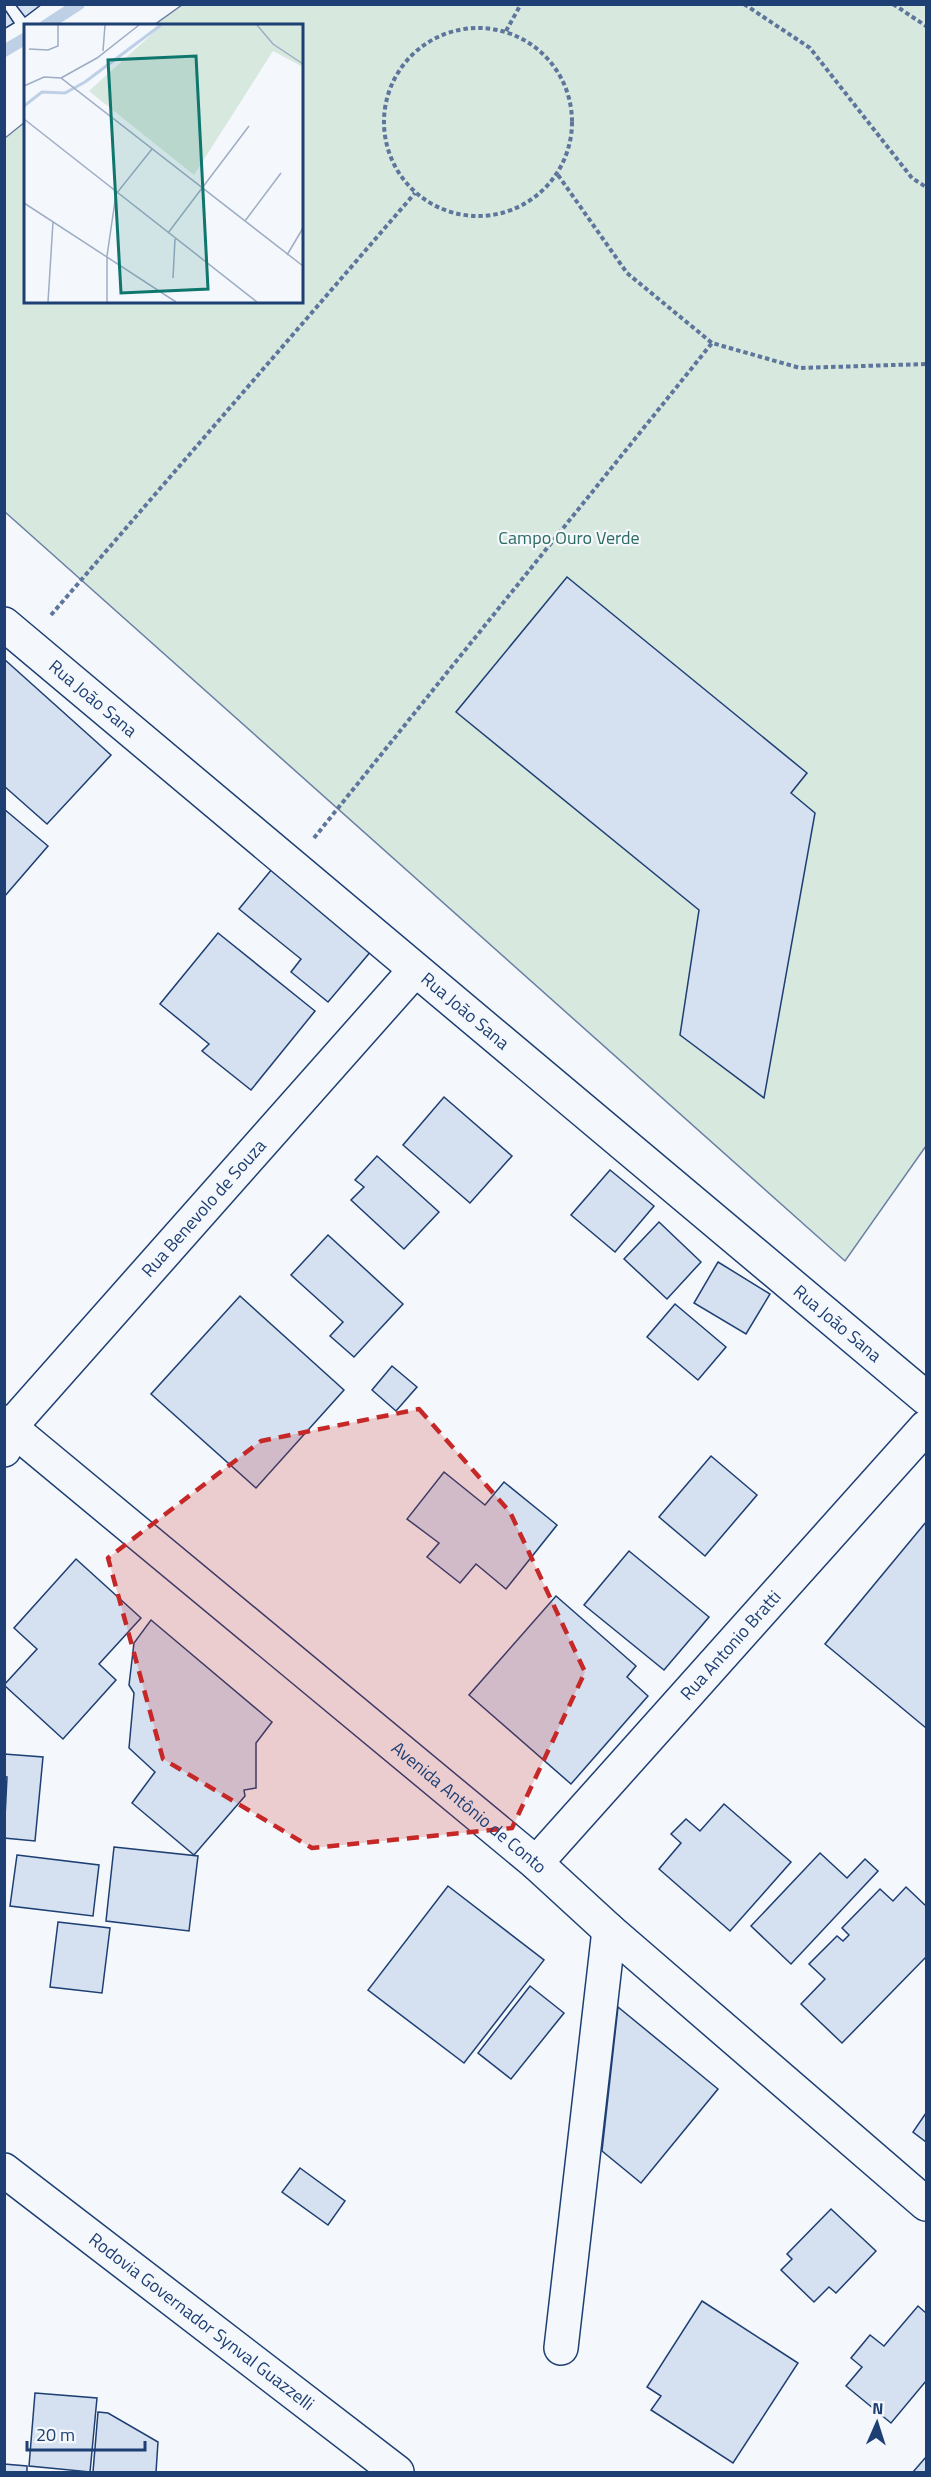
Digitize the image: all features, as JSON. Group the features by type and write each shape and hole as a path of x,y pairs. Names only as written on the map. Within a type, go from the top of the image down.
{"street":[{"name":"Rua João Sana","path":"16,633 294,864 415,970 927,1398"},
{"name":"Rua Benevolo de Souza","path":"6,1433 415,970"},
{"name":"Rua Antonio Bratti","path":"536,1863 927,1427"},
{"name":"Avenida Antônio de Conto","path":"6,1433 536,1863 609,1930 927,2204"},
{"path":"561,2348 609,1930"},
{"name":"Rodovia Governador Synval Guazzelli","path":"4,2170 397,2472"}],"path":[{"path":"506,31 521,4"},
{"path":"744,4 810,48 912,178 927,187"},
{"path":"893,4 927,26"},
{"path":"474,26 506,31 533,44 554,64 568,90 574,118 570,148 558,175 535,198 506,212 474,217 443,210 415,193 395,168 384,138 384,105 395,75 415,50 443,33 474,26"},
{"path":"558,175 627,273 712,343 800,368 927,364"},
{"path":"16,633 415,193"},
{"path":"294,864 712,343"}],"highlighted area":[{"path":"419,1409 510,1512 585,1672 512,1828 312,1848 163,1759 108,1558 261,1441"}],"green space":[{"name":"Campo Ouro Verde","path":"182,5 926,5 926,1146 845,1261 5,512 5,138 24,123 24,303 303,303 303,24 155,24"}],"building":[{"path":"15,4 42,4 25,17"},
{"path":"4,8 14,23 4,29"},
{"path":"567,577 807,773 791,793 815,813 764,1098 680,1035 699,910 456,712"},
{"path":"4,659 111,755 47,824 4,786"},
{"path":"4,809 48,846 4,897"},
{"path":"272,869 372,950 328,1002 291,972 301,959 239,909"},
{"path":"218,933 315,1011 251,1090 202,1051 209,1044 160,1004"},
{"path":"444,1097 512,1156 470,1203 403,1145"},
{"path":"377,1156 439,1212 404,1249 351,1200 364,1187 355,1180"},
{"path":"610,1170 654,1206 615,1252 571,1215"},
{"path":"659,1222 701,1262 667,1299 624,1259"},
{"path":"328,1235 403,1304 354,1357 330,1336 343,1322 291,1275"},
{"path":"718,1262 770,1294 746,1334 694,1303"},
{"path":"240,1296 344,1390 256,1488 151,1394"},
{"path":"675,1304 726,1347 698,1380 647,1337"},
{"path":"392,1366 417,1387 396,1411 372,1390"},
{"path":"711,1456 757,1495 705,1556 659,1517"},
{"path":"444,1472 485,1505 504,1482 557,1525 506,1589 476,1564 460,1583 427,1557 439,1543 407,1519"},
{"path":"926,1522 926,1728 825,1644"},
{"path":"629,1551 709,1617 664,1670 584,1605"},
{"path":"76,1559 141,1618 99,1664 116,1680 63,1739 4,1685 37,1649 14,1628"},
{"path":"556,1596 636,1666 627,1677 648,1696 571,1784 469,1695"},
{"path":"151,1620 272,1722 256,1743 256,1788 244,1790 245,1796 194,1855 132,1803 155,1772 129,1748 134,1693 129,1685 134,1643"},
{"path":"4,1754 43,1757 35,1841 4,1838 7,1777 4,1776"},
{"path":"724,1804 791,1862 730,1931 659,1869 681,1843 671,1834 686,1819 700,1831"},
{"path":"114,1847 198,1856 189,1931 106,1921"},
{"path":"820,1853 847,1878 865,1859 878,1871 791,1964 751,1926"},
{"path":"17,1855 99,1865 93,1916 10,1906"},
{"path":"448,1886 544,1960 464,2063 368,1990"},
{"path":"906,1887 926,1906 926,1957 842,2043 801,2004 825,1979 809,1964 837,1936 843,1941 849,1935 842,1928 880,1889 893,1901"},
{"path":"58,1922 110,1928 102,1993 50,1987"},
{"path":"530,1986 564,2013 511,2079 478,2053"},
{"path":"618,2007 718,2089 641,2183 602,2151"},
{"path":"926,2113 926,2142 913,2132"},
{"path":"300,2168 345,2201 328,2225 282,2192"},
{"path":"831,2209 876,2251 836,2293 829,2287 814,2302 781,2270 792,2259 787,2254"},
{"path":"702,2301 798,2363 733,2463 651,2410 661,2396 647,2387"},
{"path":"918,2306 926,2313 926,2381 891,2423 846,2386 862,2367 851,2358 870,2335 884,2346"},
{"path":"35,2393 97,2398 90,2472 29,2466"},
{"path":"98,2412 108,2413 158,2442 156,2472 93,2472"},
{"path":"926,2457 926,2472 913,2472"},
{"path":"4,2464 27,2466 27,2472 4,2472"}],"waterway":[{"path":"48,24 79,4"},
{"path":"4,51 24,39"}]}
